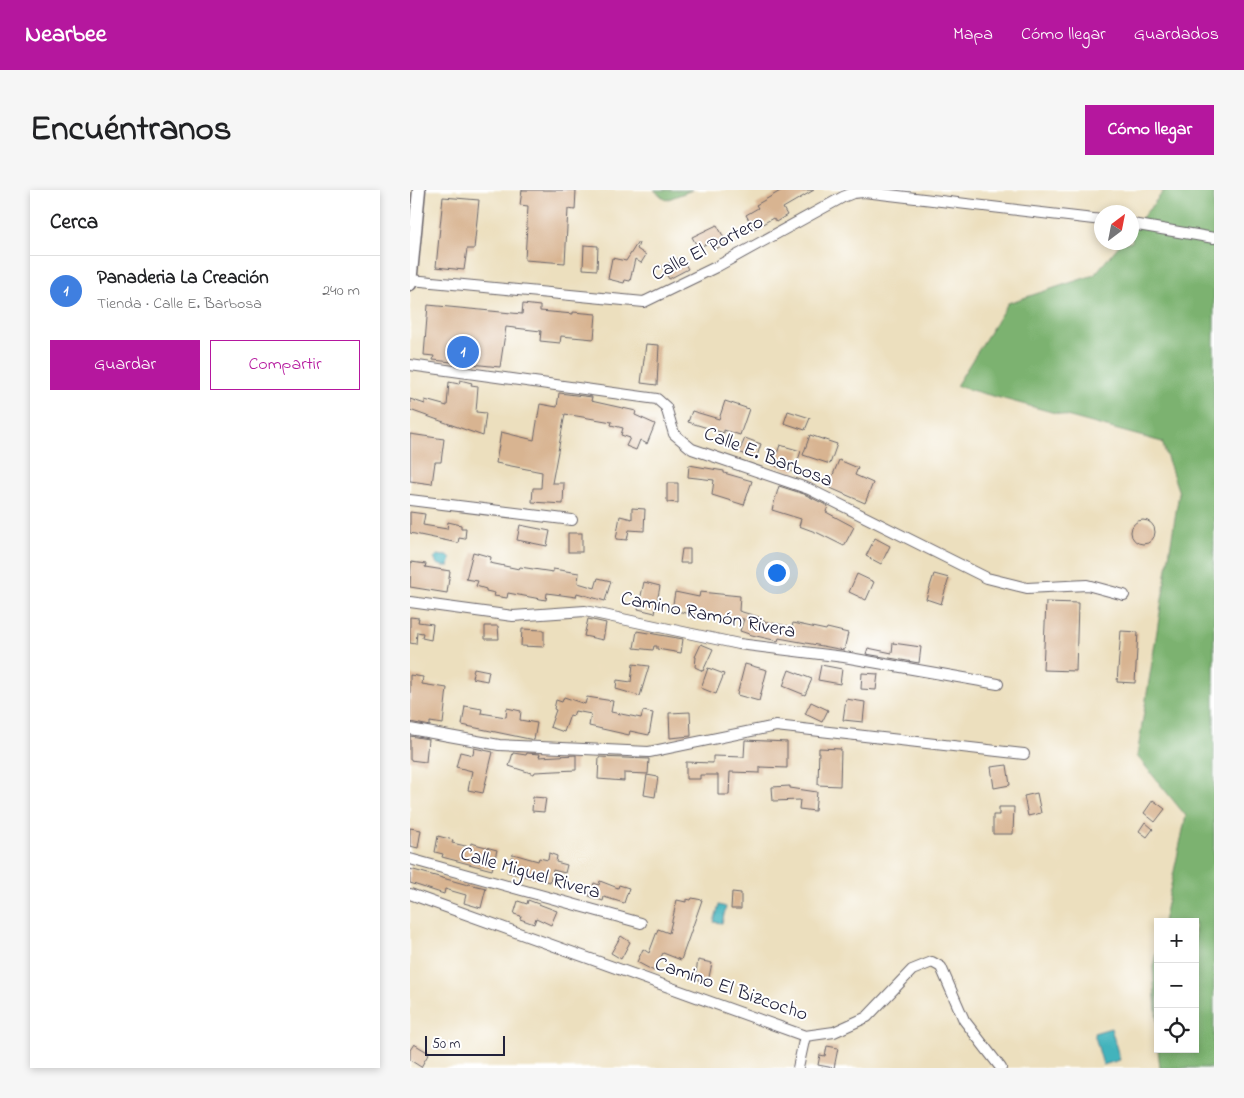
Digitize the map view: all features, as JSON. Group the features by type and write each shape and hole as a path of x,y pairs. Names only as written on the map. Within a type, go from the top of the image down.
{"street":[{"path":"410,284 419,190"},
{"name":"Calle El Portero","path":"411,280 644,302 716,267 843,197 853,193 864,192 1094,219"},
{"path":"1139,225 1214,238"},
{"name":"Calle E. Barbosa","path":"410,365 657,399 666,406 674,434 692,449 809,489 987,578 1026,588 1087,585 1124,595"},
{"path":"410,500 572,520"},
{"name":"Camino Ramón Rivera","path":"410,602 513,616 585,611 739,644 844,657 998,684"},
{"path":"410,729 498,745 649,752 776,726 1024,754"},
{"name":"Calle Miguel Rivera","path":"410,859 641,923"},
{"name":"Camino El Bizcocho","path":"410,894 805,1036 834,1032 867,1017 912,970 932,962 941,967 964,1020 1001,1068"},
{"path":"798,1068 805,1036"}],"green space":[{"path":"654,190 692,190 666,200"},
{"path":"1160,190 1214,190 1214,1068 1160,1068 1158,1053 1199,1053 1199,918 1164,918 1186,816 1137,756 1179,493 1162,442 956,386 1008,303 1094,275 1115,250 1139,250 1139,221 1164,191"}],"water":[{"path":"437,555 451,558 449,566 437,564 434,558"},
{"path":"719,905 726,907 722,923 714,922"},
{"path":"1111,1028 1120,1060 1103,1065 1094,1033"}],"building":[{"path":"522,190 576,190 575,210 568,209 565,263 525,260 528,206 520,205"},
{"path":"782,190 814,190 783,208 787,215 776,222 773,218 754,229 746,215 758,208 756,205"},
{"path":"443,197 479,200 474,249 467,249 464,270 436,267"},
{"path":"717,225 727,243 716,249 712,241 698,248 692,237"},
{"path":"638,242 637,249 646,255 641,263 635,259 630,281 625,280 624,283 608,279 612,258 626,261"},
{"path":"584,245 598,246 597,270 583,269"},
{"path":"681,257 688,269 669,279 662,267"},
{"path":"523,304 540,306 540,311 596,314 594,339 561,336 560,343 540,341 541,331 506,327 500,367 433,360 434,356 424,355 428,305 522,314"},
{"path":"646,344 659,345 657,385 641,383"},
{"path":"460,380 478,386 476,412 486,413 483,436 410,410 410,399 425,404 425,400 447,406 449,382 459,384"},
{"path":"559,393 592,397 591,401 636,411 635,415 655,424 647,444 640,440 636,450 626,446 630,438 621,435 623,428 611,425 612,422 565,414 552,483 564,483 563,504 532,502 533,488 541,488 542,472 496,463 501,432 534,440 540,404 557,407"},
{"path":"725,401 749,409 740,435 724,430 724,433 688,422 692,411 719,419"},
{"path":"788,411 810,418 805,430 784,423"},
{"path":"410,434 444,439 441,462 435,462 432,484 410,481"},
{"path":"810,435 837,444 830,464 803,455"},
{"path":"745,438 761,444 756,459 739,452"},
{"path":"780,445 801,451 794,472 773,465"},
{"path":"839,460 858,468 855,475 873,483 865,503 828,487"},
{"path":"689,465 724,471 724,473 752,481 744,505 712,495 714,480 688,477"},
{"path":"667,483 678,483 678,503 667,502"},
{"path":"779,486 804,494 828,506 826,512 854,527 844,546 799,526 801,519 772,510"},
{"path":"632,508 645,509 644,531 629,530 627,540 616,539 620,516 632,519"},
{"path":"410,512 425,514 423,525 447,529 448,522 461,525 461,528 466,528 465,539 459,538 458,543 410,533"},
{"path":"1143,520 1148,521 1154,527 1154,537 1148,543 1143,544 1138,543 1132,537 1131,532 1132,527 1138,521"},
{"path":"520,525 550,531 547,546 517,540"},
{"path":"568,533 582,533 582,552 568,552"},
{"path":"875,538 890,546 881,564 866,556"},
{"path":"682,549 690,549 690,563 680,563"},
{"path":"473,552 491,557 490,563 519,569 520,567 553,572 553,569 579,573 578,583 595,588 598,578 611,581 605,601 577,593 576,597 547,593 546,600 508,593 507,598 494,596 495,593 476,586 478,581 466,579"},
{"path":"411,562 426,564 425,567 450,571 447,593 410,587"},
{"path":"857,574 874,582 866,600 849,592"},
{"path":"934,574 949,578 941,604 926,599"},
{"path":"644,582 660,586 655,613 638,609"},
{"path":"675,592 699,597 700,592 740,596 739,611 759,617 758,620 792,627 793,623 848,633 844,650 779,638 778,641 752,635 740,631 744,619 691,614 672,610"},
{"path":"1046,602 1078,603 1076,671 1043,670"},
{"path":"410,617 419,618 418,622 433,624 431,640 422,638 423,633 417,632 416,644 410,643"},
{"path":"588,619 606,623 603,640 584,636"},
{"path":"485,626 498,626 499,639 485,639"},
{"path":"522,629 544,630 544,647 521,646"},
{"path":"637,631 683,639 681,653 657,649 657,646 654,646 653,650 634,648"},
{"path":"1121,631 1138,632 1135,683 1117,682"},
{"path":"893,643 921,647 919,663 866,654 868,648 892,653"},
{"path":"701,644 713,649 703,671 695,667 695,657"},
{"path":"633,664 649,666 640,696 616,689 617,680 631,682"},
{"path":"745,664 767,670 759,701 737,695"},
{"path":"821,665 842,669 840,684 818,680"},
{"path":"474,668 489,671 487,681 472,678"},
{"path":"708,668 724,674 716,694 701,688"},
{"path":"789,670 812,679 805,695 783,686"},
{"path":"862,673 878,674 876,690 861,689"},
{"path":"410,675 423,677 422,684 447,688 443,724 430,722 430,726 410,722"},
{"path":"564,697 585,704 587,697 613,701 611,712 641,718 643,711 653,713 649,735 630,731 629,735 589,726 591,714 575,711 573,716 570,715 564,732 550,727 556,710 554,709 556,700 562,702"},
{"path":"846,699 865,702 863,722 843,720"},
{"path":"811,702 828,710 822,722 805,714"},
{"path":"465,706 482,709 481,713 506,717 507,708 521,711 520,720 537,723 534,740 462,725"},
{"path":"690,712 691,736 670,738 669,713"},
{"path":"410,736 428,739 426,762 410,760"},
{"path":"745,740 787,742 787,768 760,767 760,773 730,772 729,795 718,795 718,775 700,775 700,779 686,779 686,762 713,763 713,756 744,757"},
{"path":"474,748 493,752 483,793 468,790 472,771 456,767 460,752 473,755"},
{"path":"819,748 841,749 840,786 818,785"},
{"path":"513,753 526,755 527,753 540,754 539,757 576,755 576,770 535,772 534,774 509,766"},
{"path":"599,757 649,759 648,774 624,773 624,781 598,779"},
{"path":"1007,765 1010,785 994,788 991,767"},
{"path":"647,775 658,777 655,797 644,795"},
{"path":"790,786 790,788 817,792 815,811 799,809 800,800 773,801 772,787"},
{"path":"1037,793 1041,813 1028,816 1024,796"},
{"path":"533,797 546,798 544,812 532,811"},
{"path":"1153,800 1165,809 1155,822 1144,813"},
{"path":"999,807 1014,807 1013,834 993,834 993,815 999,815"},
{"path":"1145,822 1153,829 1147,837 1139,831"},
{"path":"410,828 421,830 418,848 410,846"},
{"path":"438,836 453,840 452,843 470,847 471,843 497,850 492,870 442,857 443,854 435,852"},
{"path":"549,853 557,856 556,862 567,865 565,873 553,870 550,882 507,872 513,854 538,861 539,858 548,860"},
{"path":"410,869 486,888 481,908 464,903 466,895 445,889 444,894 410,883"},
{"path":"600,881 618,888 619,885 629,888 624,903 604,897 603,901 589,896 594,883 599,885"},
{"path":"732,892 741,893 741,909 731,909"},
{"path":"692,898 702,900 681,960 663,953 654,971 637,962 643,949 649,953 658,929 669,933 677,900 686,902 686,899 691,900"},
{"path":"528,900 557,911 551,925 536,918 534,924 520,919 521,916 514,914 518,901 527,904"},
{"path":"621,936 630,942 621,959 611,953"},
{"path":"698,960 712,963 708,982 695,979"},
{"path":"414,1044 429,1053 421,1067 410,1060 410,1050"},
{"path":"827,1046 838,1048 834,1068 818,1065 820,1055 825,1056"}],"place":[{"name":"Panaderia La Creación","path":"463,352"}]}
